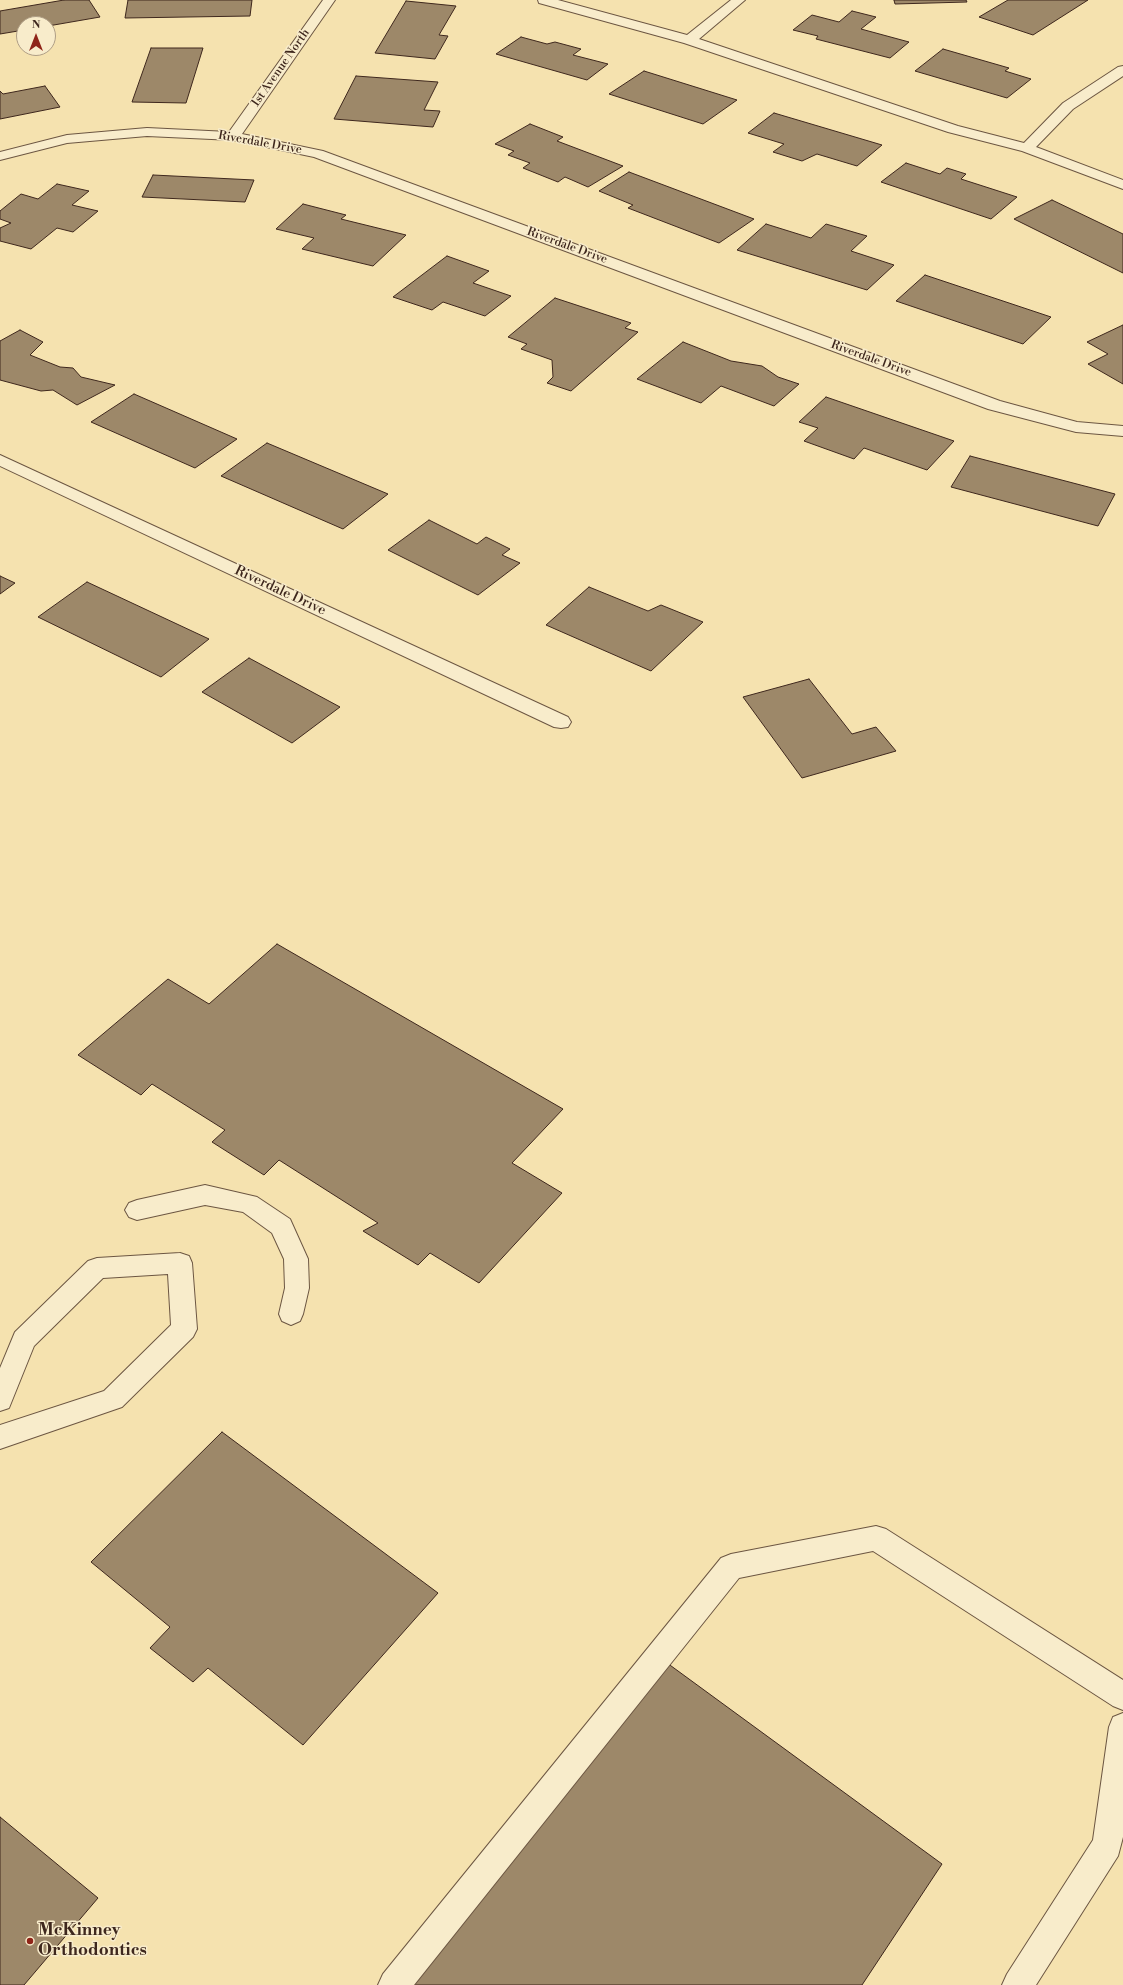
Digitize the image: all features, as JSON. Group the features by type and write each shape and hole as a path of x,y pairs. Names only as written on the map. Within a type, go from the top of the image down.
{"street":[{"name":"1st Avenue North","path":"233,136 329,0"},
{"path":"544,0 689,40 953,129 1027,148 1123,185"},
{"path":"689,40 739,0"},
{"path":"1027,148 1068,106 1123,70"},
{"name":"Riverdale Drive","path":"0,156 67,139 148,132 233,136 318,154 994,405 1076,427 1123,432"},
{"name":"Riverdale Drive","path":"0,460 561,722"},
{"path":"137,1210 205,1195 249,1204 281,1226 296,1259 297,1288 291,1314"},
{"path":"0,1400 24,1340 97,1268 180,1263 184,1329 113,1399 0,1437"},
{"path":"394,1985 731,1567 876,1538 1123,1696"},
{"path":"1018,1985 1106,1845 1123,1727"}],"building":[{"path":"64,0 89,0 100,17 56,25 56,16 16,16 16,31 0,34 0,11"},
{"path":"128,0 252,0 250,16 125,18"},
{"path":"894,0 966,0 967,2 895,4"},
{"path":"1008,0 1088,0 1033,35 979,17"},
{"path":"406,1 456,6 439,35 448,36 435,59 375,53"},
{"path":"852,11 876,17 861,29 909,42 890,58 816,39 818,36 793,30 812,15 839,22"},
{"path":"521,37 547,44 555,42 581,49 573,55 608,64 587,80 496,54"},
{"path":"151,48 203,48 186,103 132,102"},
{"path":"943,49 1009,68 1005,71 1031,79 1007,98 915,71"},
{"path":"644,71 737,100 703,124 609,94"},
{"path":"356,76 438,82 424,110 440,111 433,127 334,119"},
{"path":"45,86 60,107 0,119 0,91 3,94"},
{"path":"774,113 882,145 857,166 817,154 802,161 773,152 784,144 748,133"},
{"path":"530,124 563,137 557,141 623,166 588,187 565,177 558,182 523,168 530,163 508,155 514,151 495,144"},
{"path":"906,163 940,174 947,168 966,174 961,179 1017,197 991,219 881,182"},
{"path":"629,172 754,219 719,243 628,208 633,205 599,191"},
{"path":"153,175 254,180 245,202 142,197"},
{"path":"57,184 89,191 72,205 98,211 73,232 57,228 31,249 0,241 0,228 11,223 0,219 0,211 21,194 38,199"},
{"path":"1052,200 1123,234 1123,273 1014,219"},
{"path":"303,204 346,215 341,219 406,235 373,266 302,249 314,238 276,229"},
{"path":"766,224 811,238 826,224 867,236 851,251 894,265 867,290 737,250"},
{"path":"447,256 489,271 473,283 511,296 485,316 443,302 432,310 393,297"},
{"path":"925,275 1051,317 1023,344 896,301"},
{"path":"555,298 631,323 625,328 638,332 571,391 547,383 553,377 552,360 521,349 527,344 508,337"},
{"path":"1123,325 1123,384 1088,364 1108,354 1087,342"},
{"path":"20,330 43,342 30,355 60,367 73,368 81,377 115,385 77,405 53,390 41,391 0,380 0,341"},
{"path":"683,342 731,361 762,366 778,377 799,384 774,406 721,386 701,403 637,379"},
{"path":"134,394 237,439 195,468 91,422"},
{"path":"826,397 954,441 927,470 864,448 854,459 804,441 818,428 799,422"},
{"path":"267,443 388,494 343,529 221,476"},
{"path":"970,456 1115,494 1098,526 951,487"},
{"path":"429,520 477,544 486,537 510,549 502,555 520,563 478,595 388,550"},
{"path":"0,576 15,583 0,594"},
{"path":"87,582 209,639 161,677 38,617"},
{"path":"589,587 648,611 661,605 703,622 651,671 546,625"},
{"path":"249,658 340,707 292,743 202,692"},
{"path":"809,679 852,734 876,727 896,751 802,778 743,697"},
{"path":"277,944 563,1109 512,1163 562,1193 479,1283 430,1253 418,1265 363,1231 378,1223 279,1160 264,1175 212,1142 225,1130 152,1084 141,1095 78,1055 168,979 209,1004"},
{"path":"222,1432 438,1593 303,1745 208,1668 193,1682 150,1648 170,1627 91,1562"},
{"path":"663,1660 942,1864 862,1985 402,1985"},
{"name":"McKinney Orthodontics","path":"0,1817 98,1898 24,1985 0,1985"}],"place":[{"name":"McKinney Orthodontics","path":"30,1941"}]}
